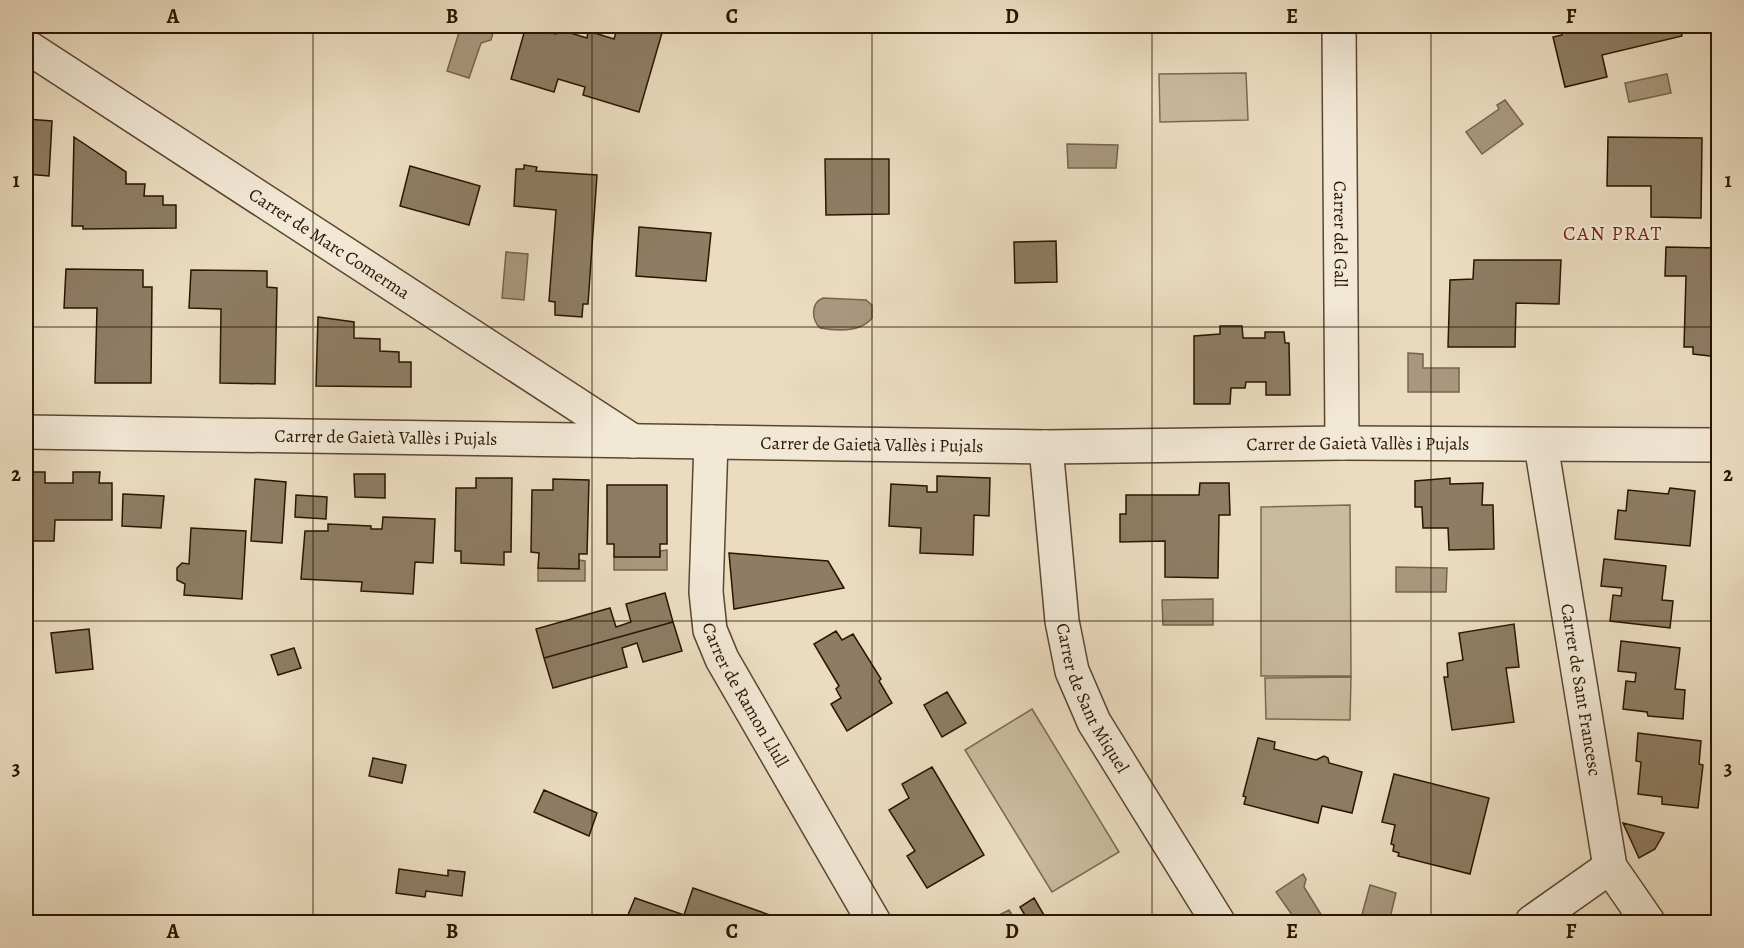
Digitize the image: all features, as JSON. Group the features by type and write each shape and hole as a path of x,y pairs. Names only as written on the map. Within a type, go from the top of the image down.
{"street":[{"path":"26,34 43,26"},
{"name":"Carrer del Gall","path":"1339,26 1342,443"},
{"name":"Carrer de Marc Comerma","path":"26,46 633,441"},
{"name":"Carrer de Gaietà Vallès i Pujals","path":"26,432 1046,447 1342,443 1719,445"},
{"name":"Carrer de Ramon Llull","path":"711,442 706,592 710,630 722,659 874,922"},
{"name":"Carrer de Sant Francesc","path":"1541,445 1610,867 1648,922"},
{"name":"Carrer de Sant Miquel","path":"1046,447 1062,621 1072,671 1094,722 1218,922"},
{"path":"1532,922 1610,867"}],"shaded area":[{"path":"461,26 493,33 491,40 481,43 469,78 447,71"},
{"path":"1246,73 1248,120 1160,122 1159,74"},
{"path":"1667,74 1671,93 1629,102 1625,83"},
{"path":"1505,100 1523,124 1482,154 1466,132 1499,109 1497,105"},
{"path":"1067,144 1118,145 1116,168 1068,168"},
{"path":"506,252 528,254 524,300 502,298"},
{"path":"823,298 866,300 872,305 872,318 862,326 855,328 834,330 820,328 815,320 814,307"},
{"path":"1408,353 1423,354 1423,368 1459,368 1459,392 1408,392"},
{"path":"1350,505 1351,676 1261,676 1261,507"},
{"path":"667,550 667,570 614,570 614,557 660,557 660,551"},
{"path":"579,560 585,561 585,581 538,581 538,568 579,568"},
{"path":"1396,567 1447,568 1446,592 1396,592"},
{"path":"1213,599 1213,625 1163,625 1162,600"},
{"path":"1351,677 1350,720 1266,719 1265,678"},
{"path":"1032,709 1119,852 1052,892 965,750"},
{"path":"1303,874 1306,879 1304,887 1322,916 1312,922 1297,922 1276,892"},
{"path":"1370,885 1396,893 1389,922 1360,922"},
{"path":"1009,910 1016,922 969,922 980,917 989,920"}],"building":[{"path":"526,26 556,34 557,29 587,38 588,31 614,39 618,26 664,26 639,112 583,95 585,87 558,79 554,92 511,79"},
{"path":"1576,26 1680,26 1682,36 1602,55 1607,77 1565,87 1553,37 1562,35 1561,29"},
{"path":"26,119 52,121 49,176 26,174"},
{"path":"74,137 126,172 126,184 145,184 144,196 163,196 163,205 176,205 176,228 83,229 83,226 72,226"},
{"path":"1608,137 1702,138 1701,218 1651,217 1651,186 1607,186"},
{"path":"825,159 889,159 889,214 826,215"},
{"path":"524,165 537,167 536,171 597,175 588,304 583,304 582,317 555,315 555,302 549,301 556,210 514,206 516,169 524,169"},
{"path":"410,166 480,186 469,225 400,206"},
{"path":"639,227 711,233 706,281 636,276"},
{"path":"1056,241 1057,282 1015,283 1014,242"},
{"path":"1666,247 1718,248 1718,357 1693,354 1693,347 1684,347 1686,276 1665,276"},
{"path":"1474,260 1561,260 1559,304 1516,303 1515,347 1448,347 1450,280 1473,279"},
{"path":"66,269 143,270 143,287 152,287 151,383 95,383 97,308 64,308"},
{"path":"191,270 267,271 267,287 277,288 275,384 220,383 221,309 189,308"},
{"path":"318,317 354,322 354,338 380,339 380,351 399,352 399,362 411,362 411,387 316,386"},
{"path":"1220,326 1242,326 1243,338 1265,338 1265,332 1284,332 1285,343 1289,343 1290,395 1266,395 1266,382 1246,382 1245,388 1231,388 1230,404 1194,404 1194,336 1220,334"},
{"path":"26,472 45,472 45,483 73,483 73,472 100,472 99,483 112,483 112,520 55,520 54,541 26,541"},
{"path":"354,474 385,474 385,498 355,497"},
{"path":"937,476 990,478 989,516 974,515 973,555 920,553 921,528 889,526 891,484 927,486 927,492 937,492"},
{"path":"476,478 512,478 511,552 504,552 504,565 461,563 461,551 455,551 456,488 476,488"},
{"path":"1450,478 1450,484 1483,483 1482,505 1493,505 1494,549 1449,550 1448,528 1423,528 1422,507 1415,507 1415,481"},
{"path":"255,479 286,482 282,543 251,541"},
{"path":"553,479 589,480 587,554 579,554 579,569 538,568 539,553 531,552 532,490 553,490"},
{"path":"1200,483 1229,483 1230,515 1219,515 1218,578 1165,577 1165,541 1120,542 1120,514 1126,514 1126,495 1199,495"},
{"path":"607,485 667,485 667,544 660,544 660,557 614,557 614,544 607,544"},
{"path":"1670,488 1695,491 1690,546 1615,539 1618,510 1626,511 1628,490 1668,494"},
{"path":"123,494 164,496 161,528 122,526"},
{"path":"296,495 327,497 326,519 295,517"},
{"path":"383,517 435,519 433,563 415,562 413,594 361,591 362,582 301,579 305,531 328,531 328,524 371,526 371,529 382,529"},
{"path":"191,528 246,531 242,599 184,595 185,584 177,580 177,568 182,563 189,564"},
{"path":"729,553 828,561 844,588 734,609"},
{"path":"1604,559 1666,566 1662,600 1673,601 1670,628 1610,621 1613,595 1621,596 1622,588 1601,586"},
{"path":"665,593 673,622 544,658 536,629 610,608 616,627 631,622 626,604"},
{"path":"673,622 682,651 643,662 637,643 622,648 627,667 553,688 544,658"},
{"path":"1514,624 1519,667 1506,668 1514,722 1452,730 1444,677 1448,677 1447,663 1463,660 1459,633"},
{"path":"89,629 93,669 56,673 51,633"},
{"path":"836,631 842,640 853,634 881,679 879,681 892,703 847,731 831,704 841,698 836,689 839,686 814,644"},
{"path":"1621,641 1680,648 1675,689 1685,690 1683,719 1648,716 1647,712 1623,709 1626,681 1635,682 1636,673 1618,671"},
{"path":"294,648 301,668 278,675 271,655"},
{"path":"947,692 966,723 942,737 924,705"},
{"path":"1638,733 1701,741 1699,764 1703,765 1698,808 1662,804 1662,797 1638,794 1641,762 1636,761"},
{"path":"1258,738 1275,742 1274,749 1316,760 1324,756 1328,758 1329,763 1362,772 1352,813 1322,806 1318,823 1244,804 1246,797 1243,796"},
{"path":"373,758 406,765 402,783 369,776"},
{"path":"932,767 984,855 927,888 907,856 915,851 889,810 909,798 902,784"},
{"path":"1394,774 1489,798 1470,874 1398,856 1399,853 1393,851 1394,845 1391,844 1395,825 1382,822"},
{"path":"544,790 597,813 589,836 534,812"},
{"path":"1623,823 1664,833 1655,849 1639,858"},
{"path":"399,869 448,876 448,870 465,872 462,896 426,891 425,897 396,893"},
{"path":"693,888 790,922 625,922 635,898 684,915"},
{"path":"1034,898 1048,922 1029,922 1020,907"}],"district":[{"name":"CAN PRAT","path":"1613,233"}]}
